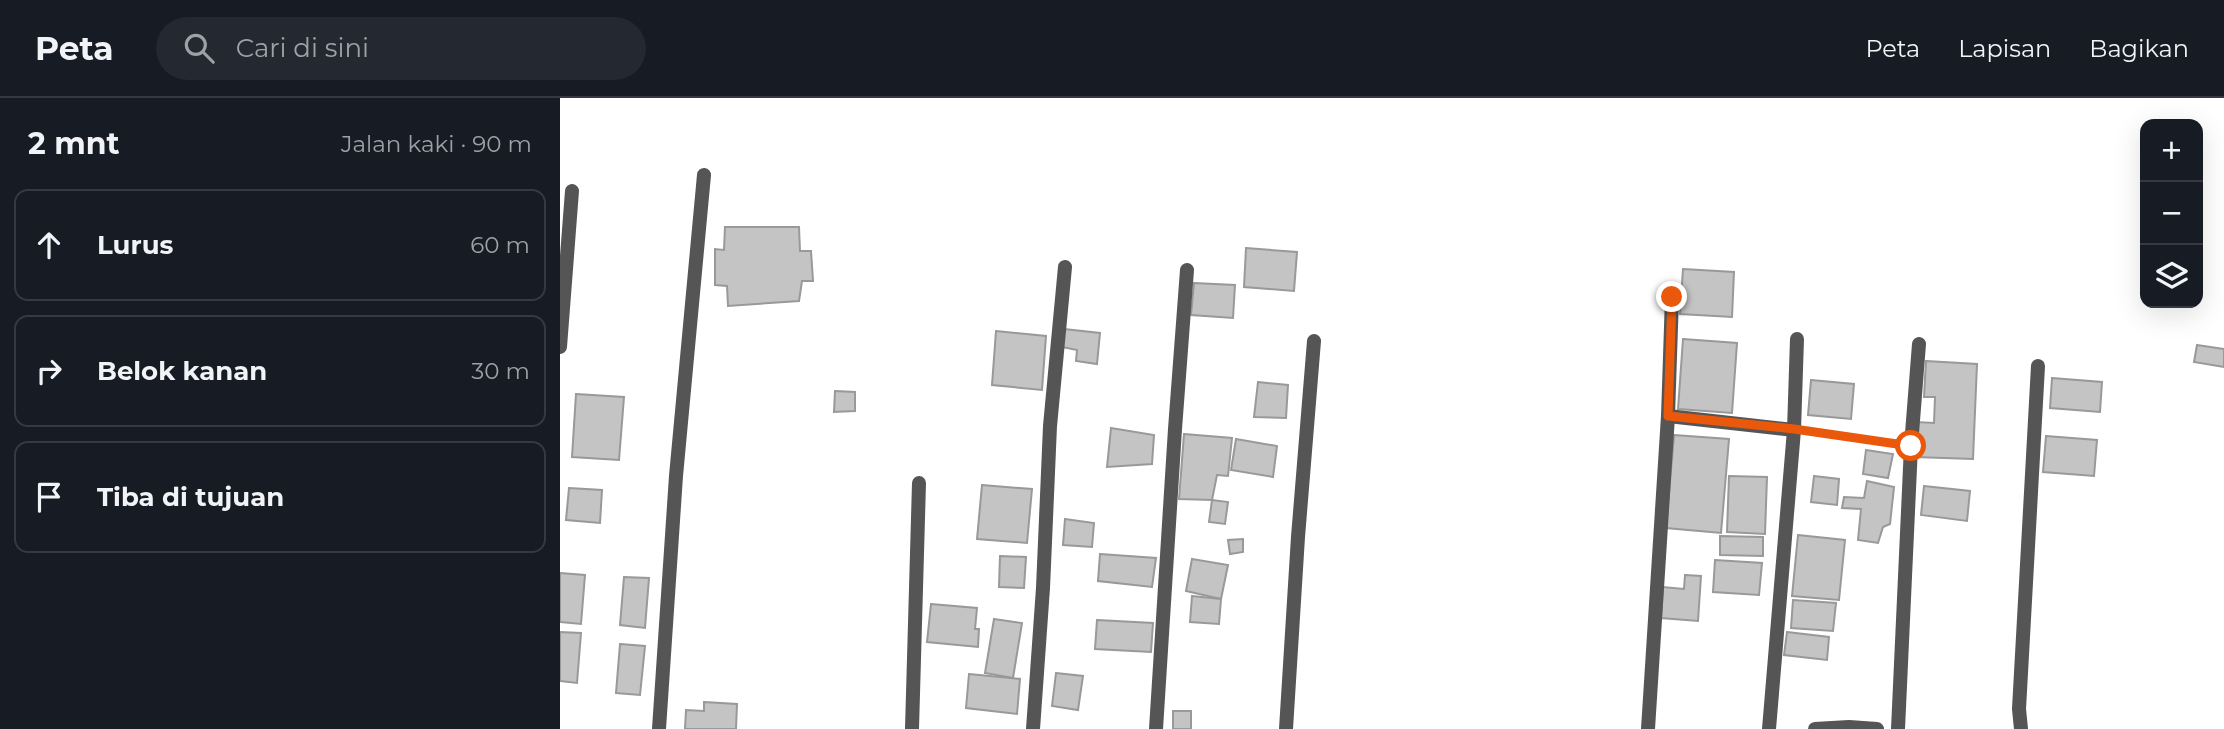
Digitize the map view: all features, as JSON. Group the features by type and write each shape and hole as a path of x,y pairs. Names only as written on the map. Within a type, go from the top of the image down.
{"street":[{"path":"659,729 676,476 704,175"},
{"path":"560,346 572,191"},
{"path":"1032,729 1043,588 1050,426 1066,267"},
{"path":"1156,729 1187,270"},
{"path":"1648,729 1668,416 1672,297"},
{"path":"1769,729 1794,429 1797,339"},
{"path":"1286,729 1314,341"},
{"path":"1898,729 1911,446 1919,344"},
{"path":"2021,729 2028,530 2038,366"},
{"path":"1668,416 1794,429"},
{"path":"912,729 919,483"},
{"path":"1815,729 1877,729"}],"path":[{"path":"1794,429 1911,446"}],"building":[{"path":"725,227 799,227 800,251 811,251 813,281 802,281 799,301 728,306 727,286 715,285 715,249 724,250"},
{"path":"1246,248 1297,252 1294,291 1244,287"},
{"path":"1683,269 1734,272 1732,317 1680,314"},
{"path":"1194,283 1235,285 1233,318 1191,315"},
{"path":"1064,329 1100,333 1097,364 1076,361 1077,350 1062,347"},
{"path":"996,331 1046,336 1042,390 992,385"},
{"path":"1683,339 1737,343 1732,413 1678,409"},
{"path":"2197,345 2224,349 2224,367 2194,362"},
{"path":"1926,361 1977,364 1973,459 1915,457 1917,422 1934,423 1935,397 1924,397"},
{"path":"2052,378 2102,382 2100,412 2050,408"},
{"path":"1811,380 1854,384 1851,419 1808,415"},
{"path":"1258,382 1288,385 1286,418 1254,417"},
{"path":"835,391 855,392 855,411 834,412"},
{"path":"576,394 624,397 619,460 572,457"},
{"path":"1111,428 1154,435 1152,464 1107,467"},
{"path":"1184,434 1232,438 1228,476 1217,475 1212,500 1179,499"},
{"path":"1674,435 1729,439 1721,533 1666,528"},
{"path":"2046,436 2097,440 2094,476 2043,472"},
{"path":"1236,439 1277,446 1273,477 1231,470"},
{"path":"1866,450 1893,454 1888,478 1863,474"},
{"path":"1729,476 1767,477 1765,534 1727,532"},
{"path":"1814,476 1839,479 1837,505 1811,502"},
{"path":"1867,481 1894,487 1890,524 1883,527 1878,543 1858,540 1861,509 1842,508 1844,497 1864,498"},
{"path":"982,485 1032,489 1027,543 977,539"},
{"path":"1924,486 1970,491 1967,521 1921,515"},
{"path":"569,488 602,490 600,523 566,520"},
{"path":"1212,500 1228,502 1225,524 1209,522"},
{"path":"1065,519 1094,523 1092,547 1063,545"},
{"path":"1798,535 1845,540 1839,600 1792,596"},
{"path":"1720,536 1763,537 1763,556 1720,555"},
{"path":"1243,539 1243,552 1230,554 1228,540"},
{"path":"1100,554 1156,558 1152,587 1098,581"},
{"path":"1000,556 1026,557 1024,588 999,587"},
{"path":"1192,559 1228,565 1221,599 1186,591"},
{"path":"1715,560 1762,563 1759,595 1713,592"},
{"path":"560,573 585,575 581,624 560,622"},
{"path":"1685,575 1701,576 1698,621 1661,618 1663,587 1684,589"},
{"path":"624,577 649,578 645,628 620,625"},
{"path":"1192,596 1221,599 1219,624 1190,622"},
{"path":"1793,600 1836,603 1833,631 1791,628"},
{"path":"931,604 977,608 975,629 979,629 978,647 927,642"},
{"path":"994,619 1022,623 1013,678 985,673"},
{"path":"1097,620 1153,623 1151,652 1095,649"},
{"path":"560,632 581,633 577,683 560,681"},
{"path":"1787,632 1829,637 1827,660 1784,655"},
{"path":"620,644 645,646 640,695 616,693"},
{"path":"1056,673 1083,676 1078,710 1052,706"},
{"path":"969,674 1020,679 1017,714 966,708"},
{"path":"704,702 737,704 736,729 685,729 686,710 704,711"},
{"path":"1173,711 1191,711 1191,729 1173,729"}],"route":[{"path":"1672,297 1668,416 1794,429 1911,446"}]}
